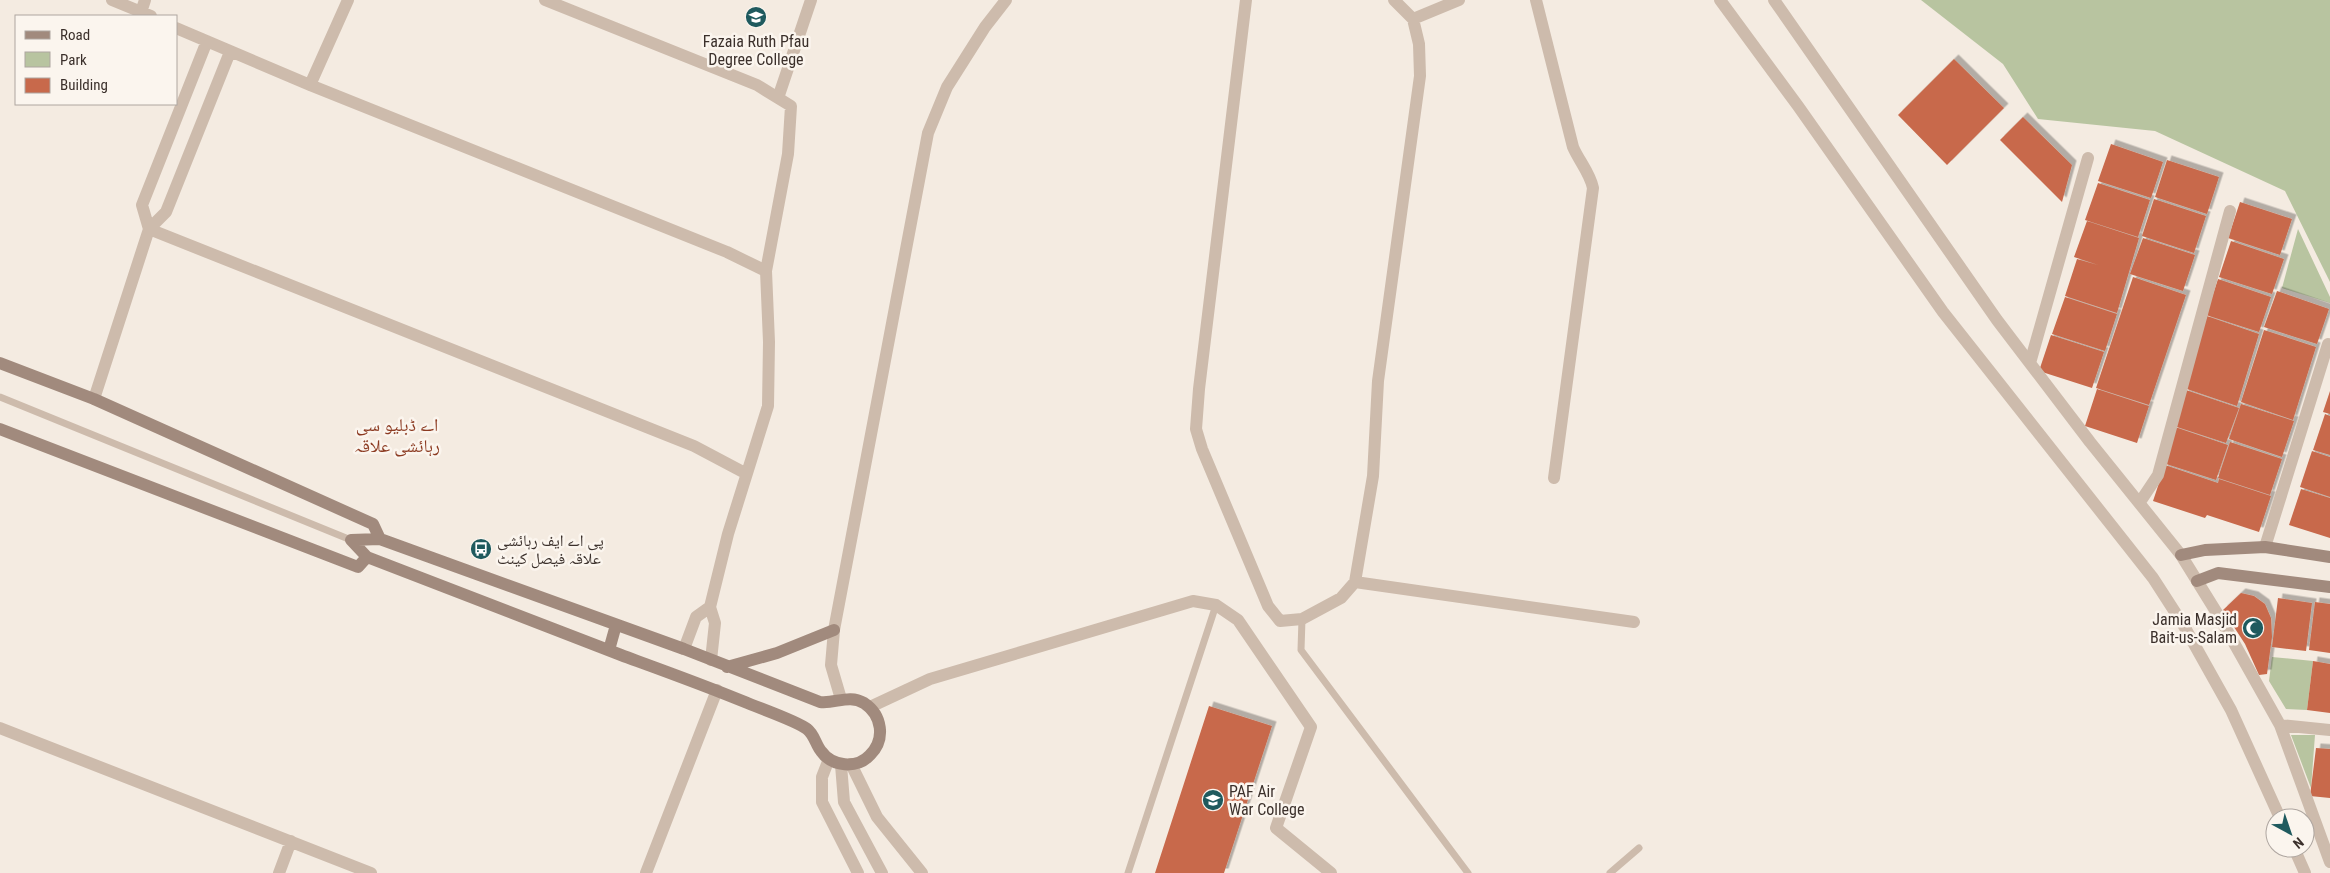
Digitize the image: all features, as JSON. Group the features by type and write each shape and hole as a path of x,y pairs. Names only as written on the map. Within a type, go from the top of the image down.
{"street":[{"path":"112,0 146,9"},
{"path":"310,85 348,0"},
{"path":"545,0 757,85 791,106 788,154 766,271 769,342 768,406 745,473 710,607 715,623 711,660"},
{"path":"778,98 811,0"},
{"path":"841,699 831,665 834,630 928,133 947,87 985,26 1006,0"},
{"path":"1246,0 1200,380 1196,429 1202,449 1268,606 1280,621 1302,619 1341,598 1356,582 1373,476 1378,381 1420,76 1419,44 1413,19 1394,0"},
{"path":"1413,19 1459,0"},
{"path":"1536,0 1573,146 1579,161 1591,178 1592,188 1554,478"},
{"path":"1720,0 1798,106 1943,312 2152,578 2184,626 2232,710 2276,808"},
{"path":"1774,0 1996,320 2090,442 2181,554 2220,618 2280,725 2330,862"},
{"path":"178,29 310,85 728,252 766,271"},
{"path":"149,229 142,205 207,41"},
{"path":"94,399 149,229 166,212 230,52"},
{"path":"2030,363 2088,158"},
{"path":"2140,502 2158,475 2230,211"},
{"path":"149,229 694,446 745,473"},
{"path":"2265,547 2328,344"},
{"path":"0,363 94,399 373,524 380,539"},
{"path":"0,429 358,567 367,557"},
{"path":"351,540 380,539 684,649 820,702 828,703 841,699 860,701 870,707 877,716 880,728 880,739 871,754 862,761 840,763 822,777 822,802 858,873"},
{"path":"351,540 367,557 717,690 808,729 821,751 840,763 876,817 922,873"},
{"path":"2181,554 2205,550 2265,547 2330,557"},
{"path":"2197,581 2218,573 2330,587"},
{"path":"1356,582 1634,622"},
{"path":"870,707 930,679 1193,601 1216,605 1238,620 1311,727 1276,828 1331,873"},
{"path":"684,649 696,618 710,607"},
{"path":"609,650 616,625"},
{"path":"727,667 776,653 834,630"},
{"path":"646,873 717,690"},
{"path":"2280,725 2330,730"},
{"path":"0,728 371,873"},
{"path":"840,763 844,802 882,873"},
{"path":"279,873 291,841"},
{"path":"2298,858 2305,873"}],"lane":[{"path":"0,397 351,540"},
{"path":"1128,873 1216,605"},
{"path":"1302,619 1301,650 1468,873"},
{"path":"1610,873 1639,848"}],"green space":[{"path":"1921,0 2330,0 2330,282 2285,191 2155,131 2038,119 2003,64"},
{"path":"2298,229 2330,297 2330,303 2282,288"},
{"path":"2272,657 2313,661 2307,710 2286,709 2269,681"},
{"path":"2291,735 2315,735 2311,788"}],"building":[{"path":"1954,59 2004,108 1947,165 1898,115"},
{"path":"2023,117 2072,165 2062,202 2000,140"},
{"path":"2111,144 2163,162 2151,198 2098,181"},
{"path":"2167,160 2219,177 2207,214 2155,197"},
{"path":"2098,183 2150,200 2138,237 2085,220"},
{"path":"2154,199 2206,216 2194,253 2142,236"},
{"path":"2240,202 2292,219 2280,255 2228,238"},
{"path":"2087,221 2139,238 2117,313 2065,296 2077,259 2098,265 2074,257"},
{"path":"2143,238 2195,255 2183,291 2130,274"},
{"path":"2231,241 2284,259 2272,294 2219,277"},
{"path":"2133,277 2186,295 2149,405 2096,388"},
{"path":"2218,279 2271,297 2259,332 2206,315"},
{"path":"2277,291 2329,309 2317,344 2264,327"},
{"path":"2065,297 2117,314 2105,351 2052,334"},
{"path":"2207,316 2259,334 2237,406 2184,388"},
{"path":"2264,330 2316,347 2293,420 2241,402"},
{"path":"2051,335 2104,352 2092,388 2039,371"},
{"path":"2097,389 2149,406 2137,443 2085,426"},
{"path":"2186,390 2239,408 2226,443 2174,426"},
{"path":"2330,391 2330,414 2323,412"},
{"path":"2241,404 2294,421 2282,457 2229,439"},
{"path":"2325,414 2330,416 2330,455 2313,450"},
{"path":"2175,427 2228,445 2216,480 2163,463"},
{"path":"2230,442 2282,459 2270,495 2218,478"},
{"path":"2312,451 2330,457 2330,497 2300,487"},
{"path":"2165,465 2218,483 2219,479 2271,496 2259,532 2207,515 2205,518 2153,501"},
{"path":"2301,489 2330,498 2330,538 2289,525"},
{"name":"Jamia Masjid Bait-us-Salam","path":"2241,593 2254,596 2265,604 2271,618 2272,637 2267,674 2259,675 2245,644 2223,610"},
{"path":"2278,598 2312,603 2306,651 2272,647"},
{"path":"2315,602 2330,604 2330,653 2309,650"},
{"path":"2313,661 2330,664 2330,713 2307,710"},
{"name":"PAF Air War College","path":"1209,706 1272,726 1224,873 1155,873"},
{"path":"2316,748 2330,749 2330,798 2310,796"}],"place":[{"name":"Fazaia Ruth Pfau Degree College","path":"756,17"},
{"name":"پی اے ایف رہائشی علاقہ فیصل کینٹ","path":"481,549"},
{"name":"Jamia Masjid Bait-us-Salam","path":"2253,628"},
{"name":"PAF Air War College","path":"1213,800"}],"district":[{"name":"اے ڈبلیو سی رہائشی علاقہ","path":"397,435"}]}
